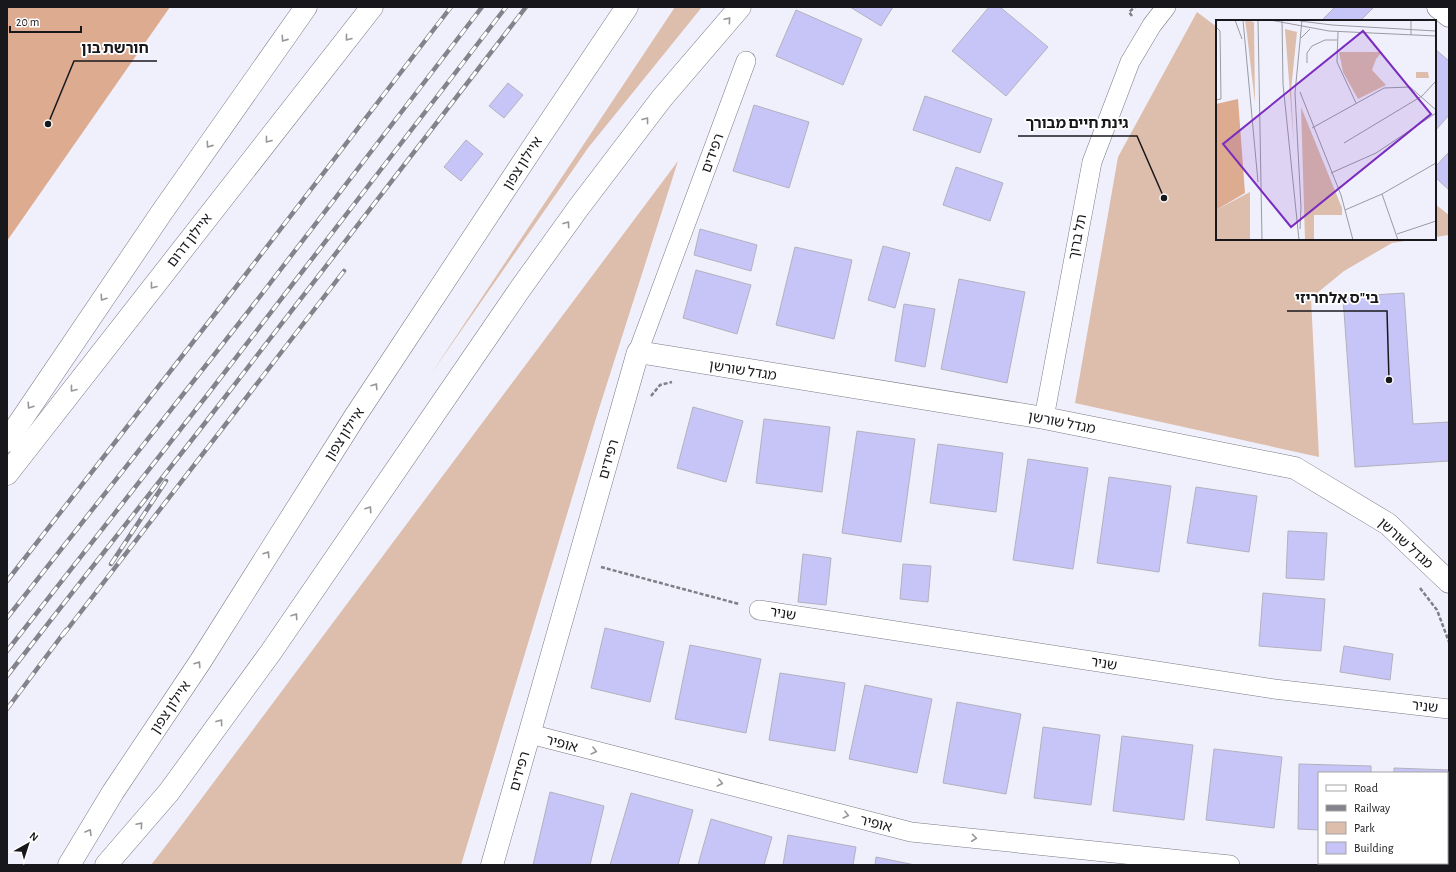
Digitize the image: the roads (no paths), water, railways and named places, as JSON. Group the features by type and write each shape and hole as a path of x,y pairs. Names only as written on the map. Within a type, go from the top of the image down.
{"main road":[{"path":"7,441 162,212 306,7"},
{"name":"איילון דרום","path":"7,474 372,7"},
{"name":"איילון צפון","path":"69,865 112,792 200,662 350,425 627,7"},
{"path":"106,865 169,792 271,652 520,289 579,208 662,98 740,7"},
{"path":"1438,7 1449,16"},
{"name":"מגדל שורשן","path":"638,352 1044,418 1295,468 1388,524 1449,582"},
{"name":"רפידים","path":"492,865 638,352"}],"street":[{"name":"תל ברוך","path":"1044,418 1092,162 1130,62 1152,24 1166,7"},
{"name":"רפידים","path":"638,352 746,61"},
{"name":"שניר","path":"759,610 1274,690 1449,709"},
{"name":"אופיר","path":"530,734 911,832 1230,865"}],"railway":[{"path":"7,581 246,274 451,7"},
{"path":"7,618 251,308 482,7"},
{"path":"7,651 208,394 506,7"},
{"path":"7,676 198,432 526,7"},
{"path":"63,635 344,271"},
{"path":"111,564 166,481"},
{"path":"7,709 66,630"}],"place":[{"name":"חורשת בון","path":"48,124"},
{"name":"גינת חיים מבורך","path":"1164,198"},
{"name":"בי\"ס אלחריזי","path":"1389,380"}]}
